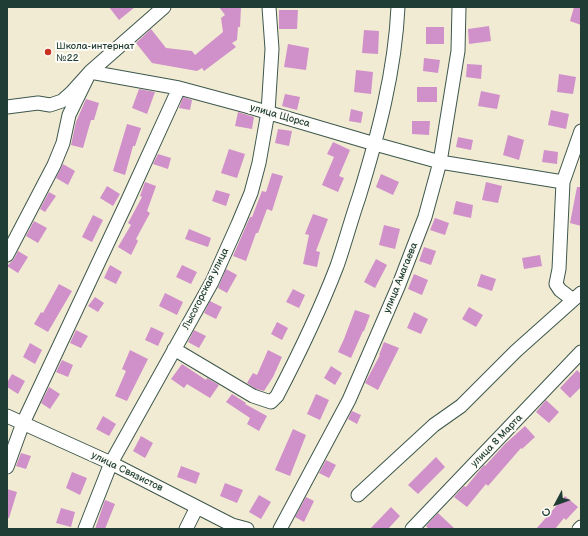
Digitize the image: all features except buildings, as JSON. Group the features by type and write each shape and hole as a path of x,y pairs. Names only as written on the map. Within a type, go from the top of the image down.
{"street":[{"path":"7,107 38,103 50,105 62,101 90,72 164,7"},
{"name":"Лысогорская улица","path":"85,529 111,463 212,282 250,193 260,163 268,112 272,49 269,7"},
{"path":"174,349 253,396 270,402 277,396 309,332 337,266 375,144 391,73 397,32 398,7"},
{"name":"улица Амагаева","path":"280,529 349,400 398,287 424,217 440,162 458,51 459,7"},
{"path":"7,255 54,165 63,143 69,115 90,72"},
{"name":"улица Щорса","path":"90,72 179,88 440,162 563,182"},
{"path":"7,467 23,423 179,88"},
{"path":"358,495 434,425 461,406 516,351 577,296 560,290 556,284 563,182 581,131"},
{"name":"улица 8 Марта","path":"412,529 581,352"},
{"name":"улица Связистов","path":"7,416 111,463 232,525 247,529"},
{"path":"186,529 198,507"}],"place":[{"name":"Школа-интернат №22","path":"48,52"}]}
